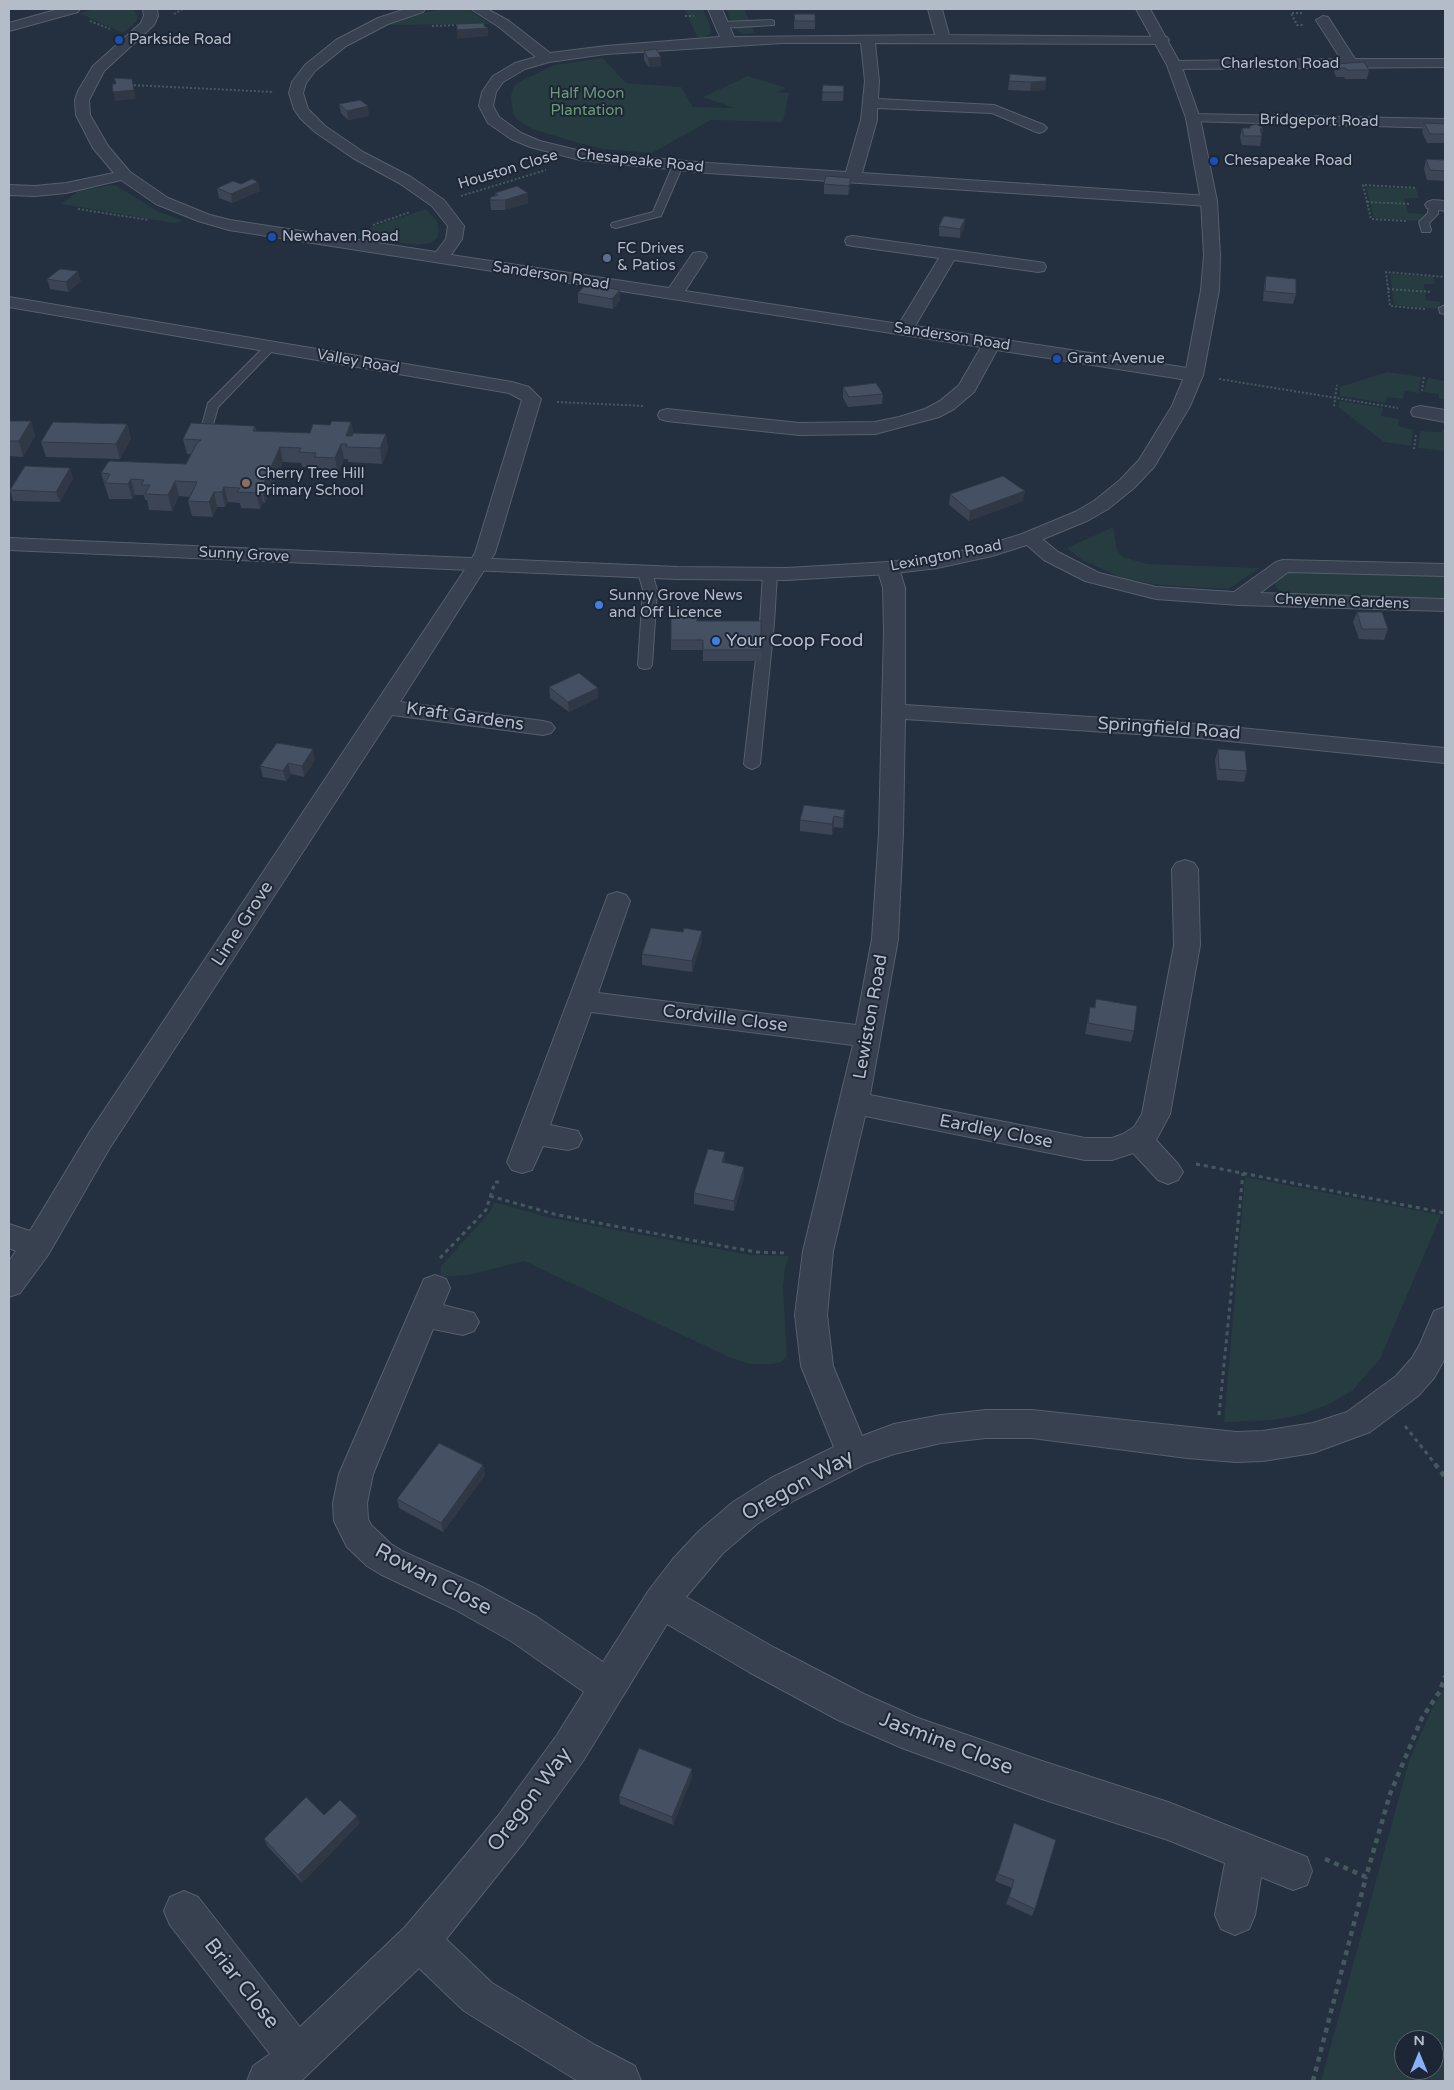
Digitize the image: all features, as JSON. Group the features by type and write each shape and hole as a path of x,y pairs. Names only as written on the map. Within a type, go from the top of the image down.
{"street":[{"name":"Sanderson Road","path":"150,9 150,20 98,69 82,100 83,115 102,148 124,175 162,201 204,218 229,225 1194,375"},
{"path":"418,9 383,21 352,36 327,53 310,68 299,82 296,93 301,109 307,118 320,129 358,155 405,180 438,204 450,217 456,230 454,240 440,258"},
{"path":"478,9 504,24 546,58"},
{"path":"715,9 729,41"},
{"path":"935,9 943,40"},
{"name":"Lexington Road","path":"479,565 644,572 770,574 888,568 937,562 985,552 1028,538 1082,516 1114,495 1147,463 1181,406 1194,375 1210,290 1212,255 1209,201 1193,118 1174,64 1143,9"},
{"path":"9,27 70,10"},
{"path":"1323,20 1351,64"},
{"path":"853,177 869,120 872,81 868,40"},
{"name":"Chesapeake Road","path":"1162,40 729,41 606,50 546,58 520,66 498,79 489,92 486,106 493,120 516,136 535,144 585,157 678,166 1209,201"},
{"name":"Charleston Road","path":"1174,64 1445,63"},
{"path":"870,103 994,109 1019,101"},
{"path":"994,109 1038,128"},
{"name":"Bridgeport Road","path":"1193,118 1445,124"},
{"path":"9,190 35,191 66,188 124,175"},
{"path":"853,241 1038,267"},
{"path":"904,330 949,255"},
{"path":"673,295 699,257"},
{"name":"Valley Road","path":"9,302 512,388 528,395 532,400 532,405"},
{"path":"667,415 799,429 875,428 903,422 932,413 947,405 967,388 992,343"},
{"path":"479,565 485,553 532,405"},
{"path":"1420,412 1445,416"},
{"name":"Cheyenne Gardens","path":"1028,538 1052,556 1076,570 1110,583 1156,593 1239,599 1445,605"},
{"name":"Sunny Grove","path":"9,544 479,565"},
{"name":"Lime Grove","path":"9,1284 37,1246 99,1141 479,565"},
{"name":"Cheyenne Gardens","path":"1239,599 1283,566 1445,570"},
{"name":"Lewiston Road","path":"853,1454 817,1366 811,1315 818,1251 854,1103 885,939 891,833 894,588 888,568"},
{"name":"Kraft Gardens","path":"386,707 543,728"},
{"name":"Springfield Road","path":"892,711 1199,731 1445,756"},
{"name":"Eardley Close","path":"1152,1155 1151,1125 1156,1114 1186,946 1185,869"},
{"path":"522,1162 617,901"},
{"name":"Cordville Close","path":"582,1001 868,1037"},
{"name":"Eardley Close","path":"854,1103 1085,1149 1112,1149 1133,1142 1152,1155"},
{"path":"534,1133 568,1139"},
{"path":"9,1236 37,1246"},
{"path":"429,1301 463,1322"},
{"name":"Rowan Close","path":"429,1301 356,1474 350,1503 351,1520 359,1536 379,1555 392,1563 466,1597 524,1629 568,1658 608,1688"},
{"name":"Oregon Way","path":"268,2081 298,2057 419,1940 511,1829 570,1748 608,1688 634,1642 685,1570 727,1527 783,1489 853,1454 894,1439 941,1429 986,1424 1032,1424 1216,1446 1263,1446 1313,1438 1358,1422 1407,1386 1423,1368 1434,1349 1445,1320"},
{"name":"Jasmine Close","path":"661,1602 851,1707 915,1735 1042,1780 1168,1821 1246,1853 1307,1864"},
{"path":"1234,1915 1246,1853"},
{"name":"Briar Close","path":"184,1911 298,2057"},
{"path":"419,1940 478,1997 580,2060 620,2081"}],"lane":[{"path":"722,26 770,23"},
{"path":"616,225 657,214 678,166"},
{"path":"1425,226 1439,206"},
{"path":"207,429 212,406 270,346"},
{"path":"644,572 650,590 645,665"},
{"path":"752,764 767,624 770,574"}],"path":[{"path":"70,10 131,38"},
{"path":"428,26 504,24"},
{"path":"90,83 296,93"},
{"name":"Houston Close","path":"325,240 585,157"},
{"path":"1418,188 1363,185 1371,218 1425,226"},
{"path":"1367,202 1439,206"},
{"path":"74,208 149,221"},
{"path":"1444,309 1390,306 1386,272 1445,277"},
{"path":"1388,289 1436,292"},
{"path":"1194,375 1420,412"},
{"path":"1334,406 1337,385"},
{"path":"532,405 546,406 548,402 659,406 671,409 667,415"},
{"path":"1152,1155 1445,1212"},
{"path":"429,1301 427,1282 433,1266 486,1210 495,1182 506,1182 514,1176 522,1162"},
{"path":"1216,1446 1242,1173"},
{"path":"490,1196 554,1214 756,1252 818,1251"},
{"path":"1385,1403 1423,1447 1445,1477"},
{"path":"1313,2081 1366,1877 1390,1794 1422,1718 1440,1691 1445,1676"},
{"path":"1307,1864 1366,1877"}],"green space":[{"path":"95,9 134,9 138,17 136,22 123,33 79,13"},
{"path":"442,9 469,10 490,24 389,25 422,13"},
{"path":"685,9 703,9 710,25 711,33 705,37 697,37"},
{"path":"726,9 744,9 755,33 743,34 735,30"},
{"name":"Half Moon Plantation","path":"603,58 626,83 681,87 693,107 734,108 703,97 748,76 786,88 778,92 789,93 783,122 711,120 652,153 603,149 579,143 532,129 518,120 513,114 511,96 514,86 523,80 554,65"},
{"path":"111,185 117,186 157,211 183,221 174,223 61,204 78,191"},
{"path":"1366,187 1416,189 1419,198 1404,198 1408,213 1424,214 1420,221 1374,218"},
{"path":"426,209 437,221 439,231 437,238 431,243 415,245 348,235"},
{"path":"1390,274 1434,277 1435,284 1424,284 1426,300 1441,302 1438,309 1394,305"},
{"path":"1387,372 1421,377 1419,393 1405,391 1403,399 1387,397 1385,403 1340,396 1340,387"},
{"path":"1428,378 1445,381 1445,400 1439,399 1439,394 1424,392"},
{"path":"1340,401 1383,408 1381,416 1399,419 1398,426 1413,430 1411,446 1384,442 1338,407"},
{"path":"1445,430 1445,451 1418,448 1420,431 1442,432"},
{"path":"1113,527 1117,550 1122,556 1133,560 1148,564 1260,568 1228,589 1160,585 1126,579 1082,560 1067,548"},
{"path":"1296,570 1445,574 1445,598 1287,593 1279,591 1275,582 1287,573"},
{"path":"1245,1177 1441,1215 1380,1359 1352,1391 1331,1403 1304,1414 1273,1420 1224,1422"},
{"path":"494,1202 547,1217 750,1255 789,1256 785,1268 783,1286 787,1356 781,1362 773,1364 750,1364 729,1357 524,1261 469,1275 441,1277 441,1266 490,1212"},
{"path":"1445,1686 1445,2081 1321,2081 1409,1761 1431,1711"}],"building":[{"path":"794,14 815,14 815,21 795,21"},
{"path":"484,23 484,26 488,28 457,30 457,24"},
{"path":"656,49 661,57 648,58 644,51"},
{"path":"1364,62 1369,70 1347,70 1346,68 1339,68 1336,64"},
{"path":"1010,74 1046,77 1046,81 1009,81"},
{"path":"114,78 132,79 134,90 113,92 112,84 116,84"},
{"path":"823,85 844,86 843,92 822,92"},
{"path":"360,100 368,106 347,111 339,104"},
{"path":"1424,123 1445,124 1445,134 1430,134"},
{"path":"1256,124 1263,128 1260,129 1262,136 1244,136 1242,128 1250,128 1250,126"},
{"path":"1426,159 1445,160 1445,171 1430,170"},
{"path":"826,176 851,178 849,186 824,184"},
{"path":"252,179 258,182 231,194 217,188 233,181 241,184"},
{"path":"517,186 528,193 505,200 490,200 491,197 498,195 495,193"},
{"path":"944,216 965,219 960,229 939,226"},
{"path":"60,269 78,271 66,282 47,279"},
{"path":"1266,276 1296,279 1296,294 1265,291"},
{"path":"586,284 620,290 612,299 578,293"},
{"path":"876,383 883,394 849,397 843,387"},
{"path":"9,421 31,421 19,441 9,441"},
{"path":"332,421 351,422 346,436 352,436 353,433 386,434 380,448 346,447 347,444 341,444 335,458 314,457 316,453 299,452 301,448 280,447 262,487 259,487 256,493 237,492 240,488 224,487 222,492 214,492 209,502 188,501 197,482 175,481 168,495 145,494 150,485 141,485 144,480 131,479 128,484 105,483 110,474 101,473 109,461 186,464 197,443 201,440 183,439 191,423 255,426 253,431 310,433 313,424 330,425"},
{"path":"53,422 127,424 116,444 41,442"},
{"path":"25,466 70,468 56,492 10,490"},
{"path":"1003,476 1025,491 970,511 950,494"},
{"path":"1357,612 1382,612 1388,629 1362,629"},
{"path":"671,617 697,617 697,621 761,621 761,650 703,650 703,640 671,640"},
{"path":"579,673 598,688 568,702 549,687"},
{"path":"277,743 313,749 302,766 288,763 283,771 260,766"},
{"path":"1218,749 1245,751 1247,771 1219,769"},
{"path":"804,805 845,810 843,818 834,816 832,824 800,820"},
{"path":"651,928 683,932 684,928 702,931 692,961 642,954"},
{"path":"1096,999 1137,1006 1134,1031 1088,1023 1090,1007 1095,1008"},
{"path":"708,1149 725,1152 722,1162 744,1167 734,1201 694,1193"},
{"path":"439,1443 483,1465 441,1523 397,1499"},
{"path":"639,1748 692,1769 672,1817 619,1796"},
{"path":"306,1797 324,1815 340,1800 357,1816 298,1875 264,1839"},
{"path":"1014,1823 1056,1840 1035,1909 1009,1897 1014,1880 998,1874"}],"place":[{"name":"Parkside Road","path":"119,40"},
{"name":"Chesapeake Road","path":"1214,161"},
{"name":"Newhaven Road","path":"272,237"},
{"name":"FC Drives & Patios","path":"607,258"},
{"name":"Grant Avenue","path":"1057,359"},
{"name":"Cherry Tree Hill Primary School","path":"246,483"},
{"name":"Sunny Grove News and Off Licence","path":"599,605"},
{"name":"Your Coop Food","path":"716,641"}]}
